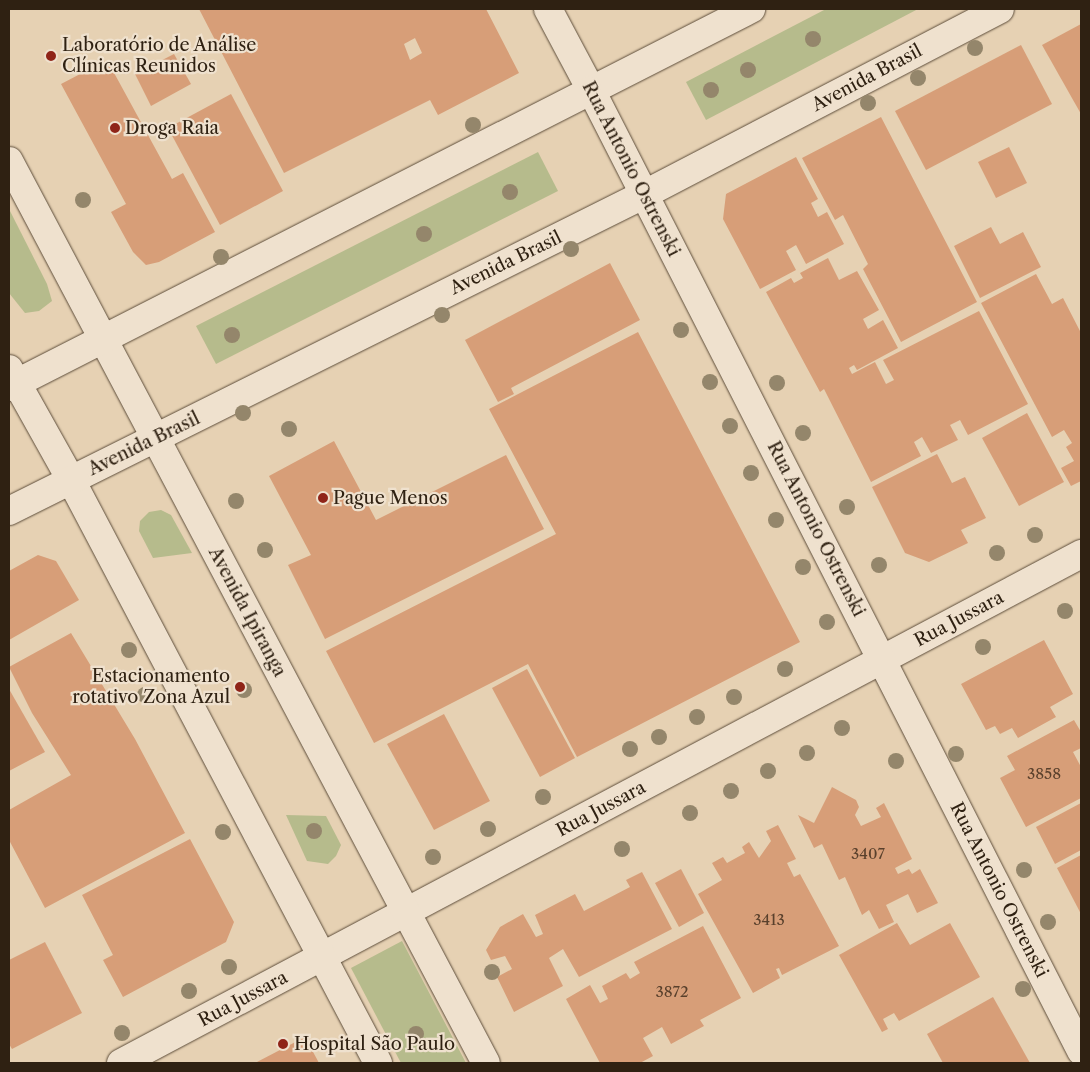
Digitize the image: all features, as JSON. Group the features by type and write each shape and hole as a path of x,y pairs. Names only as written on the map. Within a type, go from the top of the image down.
{"street":[{"name":"Rua Antonio Ostrenski","path":"548,9 645,194 1081,1051"},
{"path":"378,1063 324,956 71,480 12,379 102,340 751,9"},
{"name":"Avenida Brasil","path":"9,511 645,194 1000,9"},
{"name":"Avenida Ipiranga","path":"9,161 154,439 408,912 486,1063"},
{"name":"Rua Jussara","path":"121,1063 1081,554"}],"green space":[{"path":"826,9 918,9 706,120 686,82"},
{"path":"538,152 558,191 216,364 196,326"},
{"path":"9,209 47,284 52,301 39,311 25,313 9,293"},
{"path":"161,510 171,515 192,553 153,558 139,531 140,521 149,512"},
{"path":"286,815 326,816 341,845 336,856 328,864 307,861"},
{"path":"402,941 466,1063 401,1063 351,968"}],"building":[{"path":"199,9 486,9 519,73 438,115 430,100 284,173","holes":["415,38 422,53 410,60 404,44"]},
{"path":"1081,24 1081,114 1042,45"},
{"path":"1021,45 1052,104 926,170 895,111"},
{"path":"174,54 191,84 151,106 135,74"},
{"name":"Droga Raia","path":"107,60 172,179 183,173 215,232 159,262 146,265 133,252 111,212 126,204 61,84"},
{"path":"231,94 283,191 220,225 168,128"},
{"path":"881,117 977,302 901,342 863,269 868,264 843,215 835,220 802,158"},
{"path":"1009,147 1027,183 996,198 978,162"},
{"path":"796,157 818,199 811,203 818,217 827,212 844,244 806,264 796,245 786,251 796,270 760,289 723,219 726,194"},
{"path":"991,227 1000,244 1023,232 1041,267 980,298 954,246"},
{"path":"828,258 839,280 857,271 879,310 863,319 868,329 883,320 898,348 857,370 854,365 849,368 852,374 875,362 886,384 894,380 883,360 979,311 1028,404 968,435 960,420 950,425 958,440 931,453 922,437 914,442 921,456 871,482 824,389 820,392 766,292 791,278 794,283 803,278 800,273"},
{"path":"610,263 640,320 511,388 514,394 498,402 465,340"},
{"path":"1036,274 1052,304 1063,298 1081,333 1081,481 1071,486 1061,468 1074,461 1066,447 1072,443 1064,430 1052,437 981,303"},
{"path":"638,332 800,642 577,757 528,664 374,743 326,651 556,534 489,409"},
{"path":"1027,413 1064,482 1019,506 982,438"},
{"path":"334,441 376,520 506,455 544,529 325,639 288,565 311,555 269,476"},
{"path":"937,454 952,483 965,477 986,518 961,530 968,543 929,562 905,553 872,487"},
{"path":"38,555 56,561 79,600 9,640 9,571"},
{"path":"71,633 135,739 185,833 45,908 9,840 9,810 71,775 32,713 9,667"},
{"path":"1044,640 1073,694 1050,707 1056,717 1018,738 1012,728 1000,734 995,726 986,730 961,684"},
{"path":"527,669 575,758 540,777 492,688"},
{"path":"9,689 45,752 9,771"},
{"path":"444,714 490,801 434,830 387,744"},
{"path":"1074,720 1081,732 1081,748 1073,752 1081,767 1081,798 1026,827 1000,778 1015,770 1007,756"},
{"path":"832,787 856,800 859,807 855,815 861,826 881,817 876,808 884,803 912,859 895,868 898,874 909,869 912,874 920,869 938,903 917,913 908,894 886,905 894,922 879,929 869,910 862,915 845,877 839,880 822,844 814,848 798,815 814,823"},
{"path":"1081,803 1081,850 1055,864 1036,827"},
{"path":"778,825 796,859 787,863 794,877 800,874 839,946 782,975 779,968 776,969 780,978 753,993 698,894 722,880 712,863 723,857 727,863 745,853 742,847 749,842 759,858 771,841 766,831"},
{"path":"190,839 234,922 226,942 123,997 103,960 113,955 82,895"},
{"path":"1081,855 1081,914 1057,868"},
{"path":"681,869 704,913 679,927 655,883"},
{"path":"642,872 672,929 579,977 563,949 549,958 563,986 514,1012 497,977 512,969 505,956 491,960 486,950 500,927 523,914 536,937 543,934 535,915 575,894 584,911 630,887 626,880"},
{"path":"897,923 910,945 950,923 980,977 899,1021 894,1013 883,1019 888,1029 882,1032 839,955"},
{"path":"703,926 741,998 700,1020 704,1026 671,1044 662,1027 643,1038 653,1056 640,1063 600,1063 566,999 590,985 600,1003 608,999 602,986 626,973 630,979 640,973 634,962"},
{"path":"45,942 82,1013 12,1049 9,1044 9,960"},
{"path":"993,997 1030,1063 943,1063 927,1034"},
{"path":"305,1037 319,1063 255,1063"}],"place":[{"name":"Laboratório de Análise Clínicas Reunidos","path":"51,56"},
{"name":"Droga Raia","path":"115,128"},
{"name":"Pague Menos","path":"323,498"},
{"name":"Estacionamento rotativo Zona Azul","path":"240,687"},
{"name":"Hospital São Paulo","path":"283,1044"}]}
